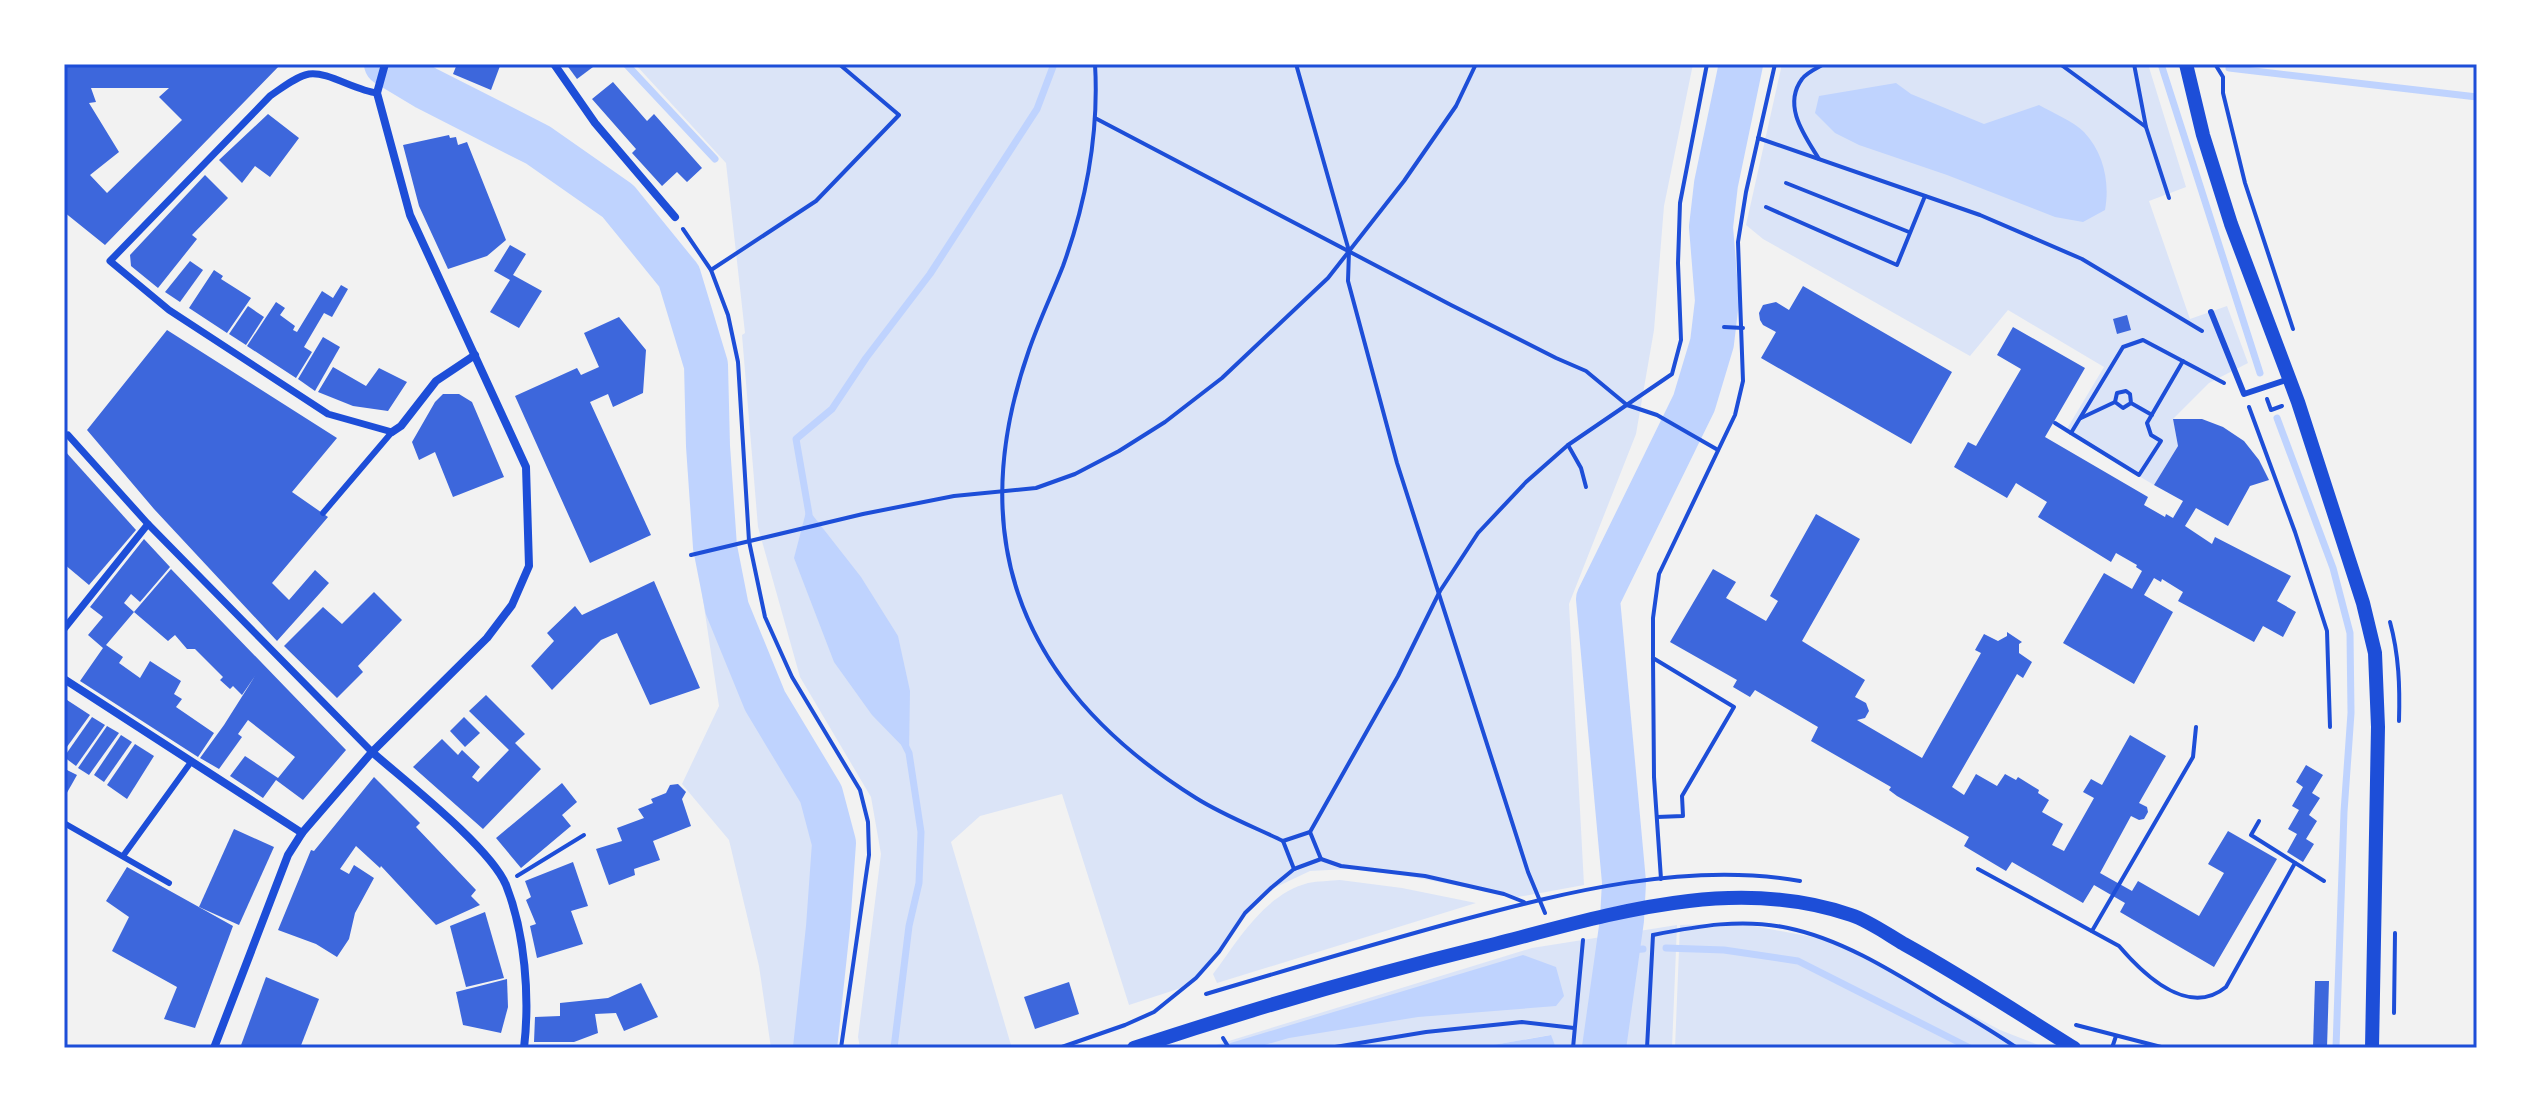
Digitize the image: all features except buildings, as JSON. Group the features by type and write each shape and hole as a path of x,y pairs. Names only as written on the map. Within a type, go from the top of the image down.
{"street":[{"path":"214,1048 288,855 302,833 372,752 487,638 512,605 529,566 526,467 410,215 378,89 385,64"},
{"path":"554,64 595,123 675,217"},
{"path":"2186,64 2203,135 2231,224 2289,379 2363,603 2375,653 2378,727 2372,1048"},
{"path":"378,89 363,92 313,73 295,79 270,96 110,261 169,310 328,414 392,432 401,426 436,381 475,355"},
{"path":"68,435 148,524 372,752 485,856 505,883 519,937 526,978 524,1048"},
{"path":"64,629 148,524"},
{"path":"64,679 302,833"},
{"path":"1134,1048 1346,981 1585,921 1713,898 1772,898 1852,915 2074,1048"}],"lane":[{"path":"2211,312 2244,394 2289,379"},
{"path":"323,513 392,432"},
{"path":"123,856 191,762"},
{"path":"64,823 169,883"}],"path":[{"path":"1095,64 1095,118 1077,222 1029,351 1013,405 1003,463 1001,492 1009,567 1022,610 1043,650 1069,688 1119,742 1198,799 1283,841 1294,869"},
{"path":"1296,64 1349,251 1348,281 1397,463 1528,872 1552,930"},
{"path":"691,555 954,496 1036,488 1075,474 1119,451 1165,422 1222,378 1328,278 1404,181 1456,106 1476,64"},
{"path":"1283,841 1310,832 1398,676 1440,591 1478,533 1526,482 1568,445 1672,374 1681,340 1678,263 1680,203 1707,64"},
{"path":"1661,879 1653,658 1653,618 1659,574 1735,415 1743,381 1738,242 1775,64"},
{"path":"1819,159 1801,129 1793,104 1802,79 1824,64"},
{"path":"2060,64 2146,127"},
{"path":"2134,64 2146,127 2169,198"},
{"path":"711,270 816,201 899,115 842,65"},
{"path":"1095,118 1543,352 1586,371 1627,405 1657,415 1718,450"},
{"path":"1758,138 1980,215 2082,259 2226,346"},
{"path":"1786,183 1909,232"},
{"path":"1766,207 1897,265 1925,196"},
{"path":"675,217 711,270 728,315 738,362 749,541 765,617 792,677 860,790 868,822 869,855 841,1048"},
{"path":"1724,327 1743,328"},
{"path":"2071,433 2123,347 2143,340 2244,394 2295,532 2327,631 2330,727"},
{"path":"2055,423 2139,475 2161,441 2151,435 2147,423 2183,361"},
{"path":"2115,402 2117,393 2121,391 2130,394 2131,403"},
{"path":"2080,418 2115,402"},
{"path":"2115,402 2123,408 2131,403"},
{"path":"2131,403 2152,415"},
{"path":"1568,445 1581,468 1586,487"},
{"path":"1653,658 1734,707 1682,796 1683,816 1657,817"},
{"path":"2092,931 2193,757 2196,727"},
{"path":"2259,821 2251,835 2324,881"},
{"path":"1310,832 1321,859"},
{"path":"505,883 584,835"},
{"path":"1059,1048 1154,1012 1196,978 1219,952 1245,913 1294,869 1321,859 1341,866 1425,876 1504,894 1527,903"},
{"path":"1978,869 2119,946 2136,966 2166,988 2196,998 2226,987 2295,863"},
{"path":"1206,994 1342,952 1527,903 1645,882"},
{"path":"1647,1048 1653,935 1713,923 1735,923 1787,927 1836,943 1911,982 2017,1048"},
{"path":"1573,1048 1583,950"},
{"path":"1239,984 1244,990"},
{"path":"1329,1048 1426,1032 1522,1022 1574,1028"},
{"path":"1222,1036 1229,1048"},
{"path":"2112,1048 2116,1036 2165,1048"}],"shaded area":[{"path":"635,64 1693,64 1664,206 1654,330 1636,434 1569,604 1584,885 1518,897 1402,875 1347,869 1310,871 1274,888 1239,919 1217,955 1187,986 1129,1005 1062,794 980,816 951,842 1011,1045 1004,1048 860,1048 858,1037 881,854 871,797 800,677 758,527 742,335 745,333 726,163"},
{"path":"1782,64 2148,64 2186,187 2149,201 2190,319 2227,306 2248,363 2209,383 2173,419 2178,446 2154,485 2065,432 2104,367 2008,310 1970,356 1763,239 1746,225"},
{"path":"700,580 735,673 807,791 820,848 800,1048 771,1048 759,966 729,840 682,784 719,706"},
{"path":"1340,880 1402,888 1476,903 1217,983 1213,974 1243,933 1278,897 1308,883"},
{"path":"1738,923 1834,941 2000,1030 2046,1048 1675,1048 1680,925"},
{"path":"1677,925 1672,1048 1556,1048 1550,1035 1476,1048 1206,1048 1532,948"}],"water":[{"path":"1896,83 1911,94 1984,124 2039,105 2069,121 2091,140 2101,159 2107,189 2105,210 2083,222 2055,217 1859,145 1835,133 1815,113 1819,96"},
{"path":"807,508 861,577 898,636 910,691 909,753 872,715 834,662 794,558"},
{"path":"1523,955 1556,967 1564,996 1556,1006 1418,1017 1289,1038 1254,1048 1214,1048"},
{"path":"1551,1035 1556,1048 1476,1048"}],"waterway":[{"path":"386,64 538,145 618,201 679,276 706,365 715,547 727,608 765,701 821,794 834,843 815,1048"},
{"path":"626,64 715,159"},
{"path":"809,514 796,439 832,409 866,358 930,274 1037,109 1054,64"},
{"path":"1604,1048 1622,920 1624,882 1598,599 1694,403 1712,343 1717,301 1711,227 1716,184 1741,64"},
{"path":"2161,64 2260,373"},
{"path":"2229,68 2477,97"},
{"path":"2277,418 2333,568 2350,633 2351,713 2344,812 2336,1048"},
{"path":"894,1048 909,926 919,883 921,832 909,753 905,745"},
{"path":"1666,948 1724,950 1798,961 1970,1048"},
{"path":"1618,951 1643,949"}]}
